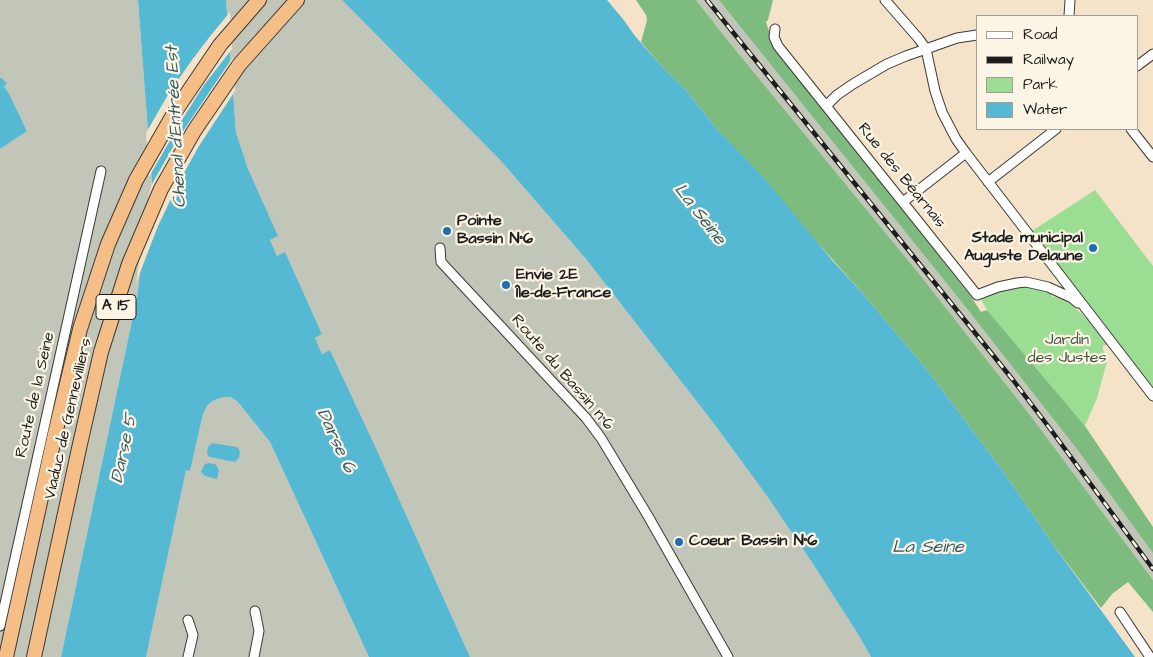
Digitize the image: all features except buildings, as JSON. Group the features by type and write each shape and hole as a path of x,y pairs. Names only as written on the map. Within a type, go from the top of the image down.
{"highway":[{"name":"Viaduc de Gennevilliers","path":"6,657 78,338 108,244 136,180 176,110 220,46 259,0"},
{"name":"Viaduc de Gennevilliers","path":"34,657 101,352 129,264 161,189 194,130 239,65 297,0"}],"street":[{"path":"885,0 919,38 926,50 935,91 942,112 956,139 1153,396"},
{"path":"1069,15 1070,0"},
{"name":"Rue des Béarnais","path":"775,29 774,38 778,46 976,295 1009,284 1026,282 1060,292 1072,298 1084,308"},
{"path":"826,106 837,95 869,74 899,59 957,38 976,36"},
{"path":"1138,65 1153,54"},
{"path":"988,182 1055,130"},
{"path":"1132,130 1153,158"},
{"path":"903,202 966,153"},
{"name":"Route de la Seine","path":"0,626 101,171"},
{"name":"Route du Bassin n°6","path":"440,248 441,262 574,404 601,438 648,516 728,657"},
{"path":"254,657 259,631 256,611"},
{"path":"1120,612 1150,657"},
{"path":"188,620 193,635 188,657"}],"shaded area":[{"path":"0,0 138,0 152,184 137,297 61,657 0,657 0,149 27,130 4,87 7,83 0,77"},
{"path":"226,0 342,0 501,161 586,259 715,425 767,496 813,564 871,657 470,657 330,350 322,354 315,338 322,334 285,253 277,256 270,240 277,236 248,169 236,132"},
{"path":"696,0 728,0 985,320 1153,543 1153,580 1030,415 920,275"},
{"path":"230,397 237,401 270,442 369,657 146,657 186,469 190,470 203,413 212,401"}],"green space":[{"path":"636,0 696,0 920,275 1030,415 1153,580 1153,612 1128,582 1112,594 1101,608 1052,543 1003,471 928,371 864,295 717,129 685,89 664,69 641,42 647,20 646,15"},
{"path":"719,0 773,0 766,22 775,49 972,298 981,312 987,310 1085,426 1153,527 1153,553 1077,449 961,301"},
{"name":"Stade municipal Auguste Delaune","path":"1095,190 1153,266 1153,387 1032,231"},
{"name":"Jardin des Justes","path":"1024,284 1050,289 1052,297 1060,296 1070,303 1088,320 1108,345 1103,345 1103,350 1108,358 1097,398 1085,426 987,310 979,296"}],"water":[{"path":"138,0 226,0 236,132 248,169 278,236 270,240 277,256 285,252 322,334 315,338 322,354 330,350 470,657 369,657 270,442 237,401 230,397 224,397 212,401 207,406 203,414 190,471 186,470 146,657 61,657 137,297 152,184"},
{"name":"La Seine","path":"342,0 607,0 635,36 664,69 685,89 717,129 765,179 928,371 1003,471 1052,543 1135,657 871,657 813,564 767,496 715,425 586,259 501,161"},
{"path":"0,77 7,83 4,87 27,131 0,149"},
{"path":"212,443 237,447 240,451 239,458 235,462 210,457 207,454 208,447"},
{"path":"208,463 215,464 219,470 217,479 205,476 201,472 204,465"}],"pier":[{"path":"230,12 232,49 204,85 149,177 146,133 169,93"},
{"path":"233,57 235,91 199,146 180,180 158,226 136,283 152,184 177,140"}],"railway":[{"path":"707,0 1013,380 1153,569"}],"place":[{"name":"Pointe Bassin N°6","path":"447,231"},
{"name":"Stade municipal Auguste Delaune","path":"1093,248"},
{"name":"Envie 2E Île-de-France","path":"506,285"},
{"name":"Coeur Bassin N°6","path":"679,542"}],"water label":[{"name":"Chenal d'Entrée Est","path":"177,127"},
{"name":"Darse 6","path":"335,441"},
{"name":"Darse 5","path":"125,449"}]}
